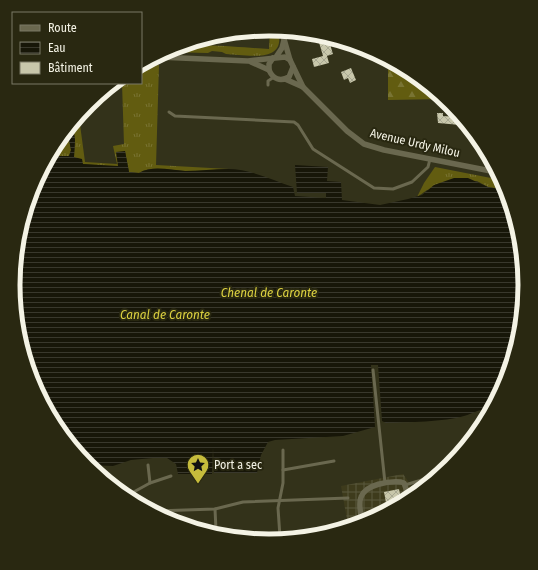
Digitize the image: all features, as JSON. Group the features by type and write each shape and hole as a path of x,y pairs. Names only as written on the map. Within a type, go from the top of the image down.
{"street":[{"path":"269,70 269,64 282,48 283,37"},
{"path":"248,61 269,70 274,77 280,80 285,79 290,75 292,66 284,37"},
{"path":"169,57 248,61 285,57 290,60"},
{"name":"Avenue Urdy Milou","path":"292,66 303,87 347,131 364,144 490,171"},
{"name":"Avenue Urdy Milou","path":"285,79 303,87"},
{"path":"361,516 360,502 363,493 371,487 402,482 408,491"}],"lane":[{"path":"268,85 268,81 274,77"},
{"path":"169,112 175,116 294,122 298,125 313,149 374,188 389,189 412,182 428,167 430,159"},
{"path":"373,370 385,484"},
{"path":"280,533 279,501 282,488 283,450"},
{"path":"283,470 334,461"},
{"path":"148,465 150,483"},
{"path":"132,493 150,483 171,476"},
{"path":"405,485 426,479"},
{"path":"163,510 215,509 244,502 348,498"},
{"path":"215,509 216,528"}],"shaded area":[{"path":"403,474 413,488 393,501 347,522 341,486"}],"green space":[{"path":"270,36 279,37 279,42 276,49 271,53 263,55 254,56 226,54 212,51 208,53 181,52 199,46 231,46 269,49"},
{"path":"153,65 159,65 156,165 229,169 186,171 150,169 139,173 129,172 125,151 118,167 83,164 74,157 75,140 74,130 80,123 85,162 117,164 113,146 124,144 122,84 142,84 142,71"},
{"path":"388,66 421,87 434,99 388,100"},
{"path":"69,137 71,150 69,156 56,156"},
{"path":"435,167 494,179 498,189 488,187 477,181 427,190 417,197 424,183"}],"water":[{"name":"Canal de Caronte","path":"74,130 75,140 74,157 82,159 83,164 118,166 116,152 125,151 129,172 139,173 150,169 185,171 236,169 261,175 293,187 295,196 326,198 326,193 297,193 295,165 328,167 327,181 341,182 342,200 380,205 422,195 434,185 454,178 468,178 488,187 498,189 510,221 516,252 518,285 516,318 510,349 499,380 485,410 456,418 386,423 382,421 378,365 371,365 375,427 343,436 275,440 268,442 261,455 257,473 214,473 213,448 212,474 178,474 176,464 167,458 131,460 113,466 98,465 71,437 53,409 33,365 28,349 22,318 20,285 22,252 28,221 39,190 53,160 56,156 69,156 71,150 69,137"}],"building":[{"path":"319,41 330,43 333,54 327,56 329,63 314,67 312,59 323,56"},
{"path":"351,68 356,80 350,83 348,78 344,80 341,72"},
{"path":"437,113 443,113 443,116 452,117 460,125 438,123"},
{"path":"399,489 400,496 386,504 384,492"}],"place":[{"name":"Port a sec","path":"198,484"}],"water label":[{"name":"Chenal de Caronte","path":"269,292"}]}
